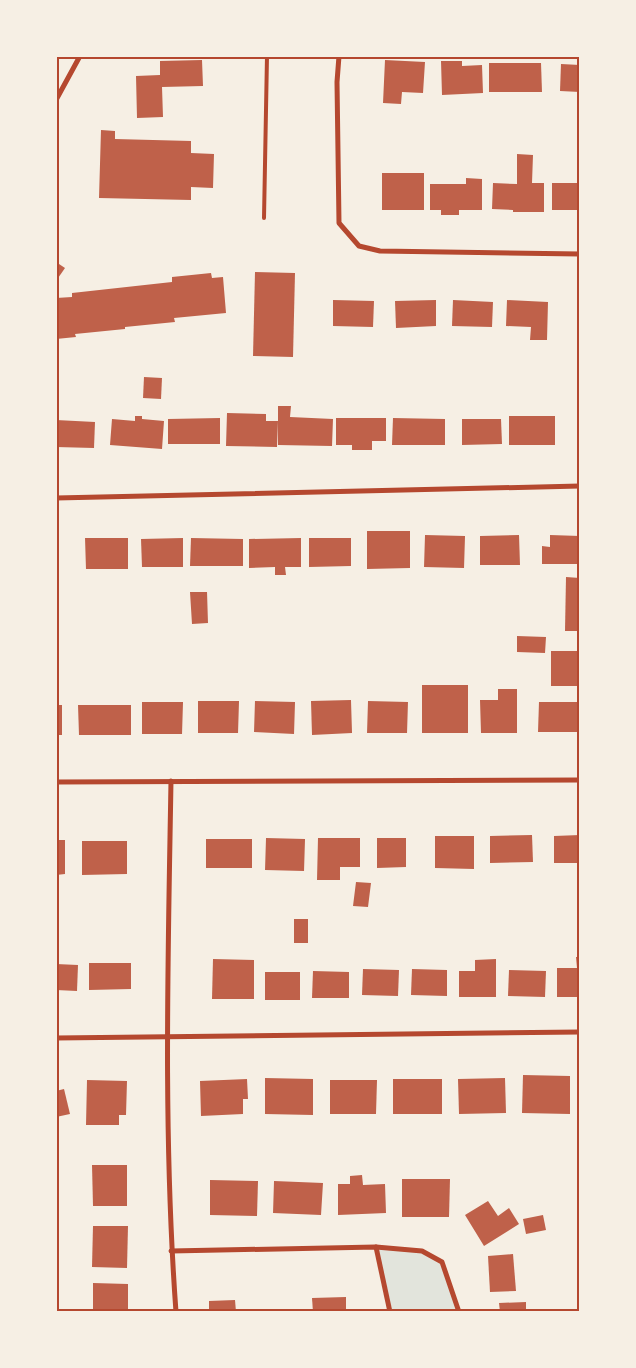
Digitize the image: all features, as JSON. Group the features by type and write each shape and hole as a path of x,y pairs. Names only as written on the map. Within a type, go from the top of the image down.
{"street":[{"path":"56,100 80,56"},
{"path":"339,56 336,82 339,223 359,246 380,251 580,254"},
{"path":"56,498 580,486"},
{"path":"56,782 580,780"},
{"path":"171,781 166,1038 171,1252 176,1312"},
{"path":"56,1038 580,1032"},
{"path":"171,1252 376,1247 422,1252 442,1262 459,1312"},
{"path":"376,1247 390,1312"}],"lane":[{"path":"264,218 267,56"}],"shaded area":[{"path":"376,1247 422,1251 442,1262 459,1312 390,1312"}],"building":[{"path":"202,60 203,86 162,87 163,117 137,118 136,76 160,75 160,61"},
{"path":"385,60 425,62 423,93 402,92 401,104 383,103"},
{"path":"441,61 462,61 462,66 482,65 483,93 442,95"},
{"path":"489,63 541,63 542,92 489,92"},
{"path":"561,64 580,65 580,92 560,91"},
{"path":"101,130 115,131 115,139 191,141 191,153 214,154 213,188 191,187 191,200 99,198"},
{"path":"517,154 533,155 532,183 544,183 544,212 513,212 513,210 492,209 493,183 517,184"},
{"path":"382,173 424,173 424,210 382,210"},
{"path":"466,178 482,179 482,210 459,210 459,215 441,215 441,210 430,210 430,184 466,184"},
{"path":"552,183 580,183 580,210 552,210"},
{"path":"56,262 65,268 56,281"},
{"path":"255,272 295,273 293,357 253,356"},
{"path":"211,273 212,278 223,277 226,313 174,318 175,322 75,334 76,337 56,339 56,298 72,297 72,293 172,282 172,277"},
{"path":"333,300 374,301 373,327 333,326"},
{"path":"436,300 436,326 396,328 395,301"},
{"path":"453,300 493,302 492,327 452,326"},
{"path":"507,300 548,302 547,340 530,340 531,327 506,326"},
{"path":"144,377 162,378 161,399 143,398"},
{"path":"278,406 291,406 290,417 333,419 332,446 278,445"},
{"path":"227,413 266,414 266,421 278,421 277,447 226,446"},
{"path":"135,416 142,416 142,419 164,421 162,449 110,445 112,419 135,421"},
{"path":"509,416 555,416 555,445 509,445"},
{"path":"220,418 220,444 168,444 168,419"},
{"path":"336,418 386,418 386,441 372,441 372,450 352,450 352,445 336,445"},
{"path":"393,418 445,419 445,445 392,445"},
{"path":"462,419 501,419 502,444 462,445"},
{"path":"56,420 95,422 94,448 56,447"},
{"path":"367,531 410,531 410,568 367,569"},
{"path":"425,535 465,536 464,568 424,567"},
{"path":"519,535 520,565 480,565 480,536"},
{"path":"550,535 580,536 580,564 542,564 542,546 550,547"},
{"path":"85,538 128,538 128,569 86,569"},
{"path":"183,538 183,567 142,567 141,539"},
{"path":"191,538 243,539 243,566 190,566"},
{"path":"301,538 301,567 285,567 286,575 275,575 275,567 249,568 249,539"},
{"path":"309,538 351,538 351,566 309,567"},
{"path":"566,577 580,578 580,631 565,631"},
{"path":"190,592 207,592 208,623 192,624"},
{"path":"517,636 546,637 545,653 517,652"},
{"path":"551,651 580,651 580,686 551,686"},
{"path":"422,685 468,685 468,733 422,733"},
{"path":"498,689 517,689 517,733 481,733 480,700 498,700"},
{"path":"351,700 352,733 312,735 311,701"},
{"path":"198,701 239,701 238,733 198,733"},
{"path":"255,701 295,702 294,734 254,732"},
{"path":"368,701 408,702 407,733 367,733"},
{"path":"142,702 183,702 182,734 142,734"},
{"path":"539,702 580,702 580,732 538,732"},
{"path":"56,705 62,705 62,735 56,735"},
{"path":"78,705 131,705 131,735 79,735"},
{"path":"532,835 533,862 490,863 490,836"},
{"path":"580,835 580,863 554,863 554,836"},
{"path":"435,836 474,836 474,869 435,868"},
{"path":"266,838 305,839 304,871 265,870"},
{"path":"318,838 360,838 360,867 340,867 340,880 317,880"},
{"path":"377,838 406,838 406,867 377,868"},
{"path":"206,839 252,839 252,868 206,868"},
{"path":"56,840 65,840 65,874 56,875"},
{"path":"82,841 127,841 127,874 82,875"},
{"path":"356,882 371,883 368,907 353,906"},
{"path":"294,919 308,919 308,943 294,943"},
{"path":"576,957 580,957 580,997 557,997 557,968 577,968"},
{"path":"213,959 254,960 254,999 212,999"},
{"path":"496,959 496,997 459,997 459,971 475,971 475,960"},
{"path":"89,963 131,963 131,989 89,990"},
{"path":"56,964 78,965 77,991 56,990"},
{"path":"363,969 399,970 398,996 362,995"},
{"path":"412,969 447,970 447,996 411,995"},
{"path":"509,970 546,971 545,997 508,996"},
{"path":"313,971 349,972 349,998 312,998"},
{"path":"265,972 300,972 300,1000 265,1000"},
{"path":"523,1075 570,1076 570,1114 522,1113"},
{"path":"265,1078 313,1079 313,1115 265,1114"},
{"path":"505,1078 506,1113 459,1114 458,1079"},
{"path":"247,1079 248,1099 243,1099 243,1114 201,1116 200,1081"},
{"path":"393,1079 442,1079 442,1114 393,1114"},
{"path":"87,1080 127,1081 126,1115 119,1115 119,1125 86,1125"},
{"path":"330,1080 377,1080 376,1114 330,1114"},
{"path":"64,1089 70,1114 56,1117 56,1091"},
{"path":"92,1165 127,1165 127,1206 93,1206"},
{"path":"362,1175 363,1185 385,1184 386,1213 338,1215 338,1184 350,1184 350,1176"},
{"path":"402,1179 450,1179 449,1217 402,1217"},
{"path":"210,1180 258,1181 257,1216 210,1215"},
{"path":"274,1181 323,1183 321,1215 273,1213"},
{"path":"488,1201 498,1216 509,1208 519,1224 484,1246 465,1215"},
{"path":"543,1215 546,1230 526,1234 523,1219"},
{"path":"93,1226 128,1226 127,1268 92,1267"},
{"path":"513,1254 516,1291 490,1292 488,1256"},
{"path":"93,1283 128,1284 128,1312 93,1312"},
{"path":"346,1297 346,1312 313,1312 312,1298"},
{"path":"235,1300 236,1312 209,1312 209,1301"},
{"path":"526,1302 526,1312 500,1312 499,1303"}]}
